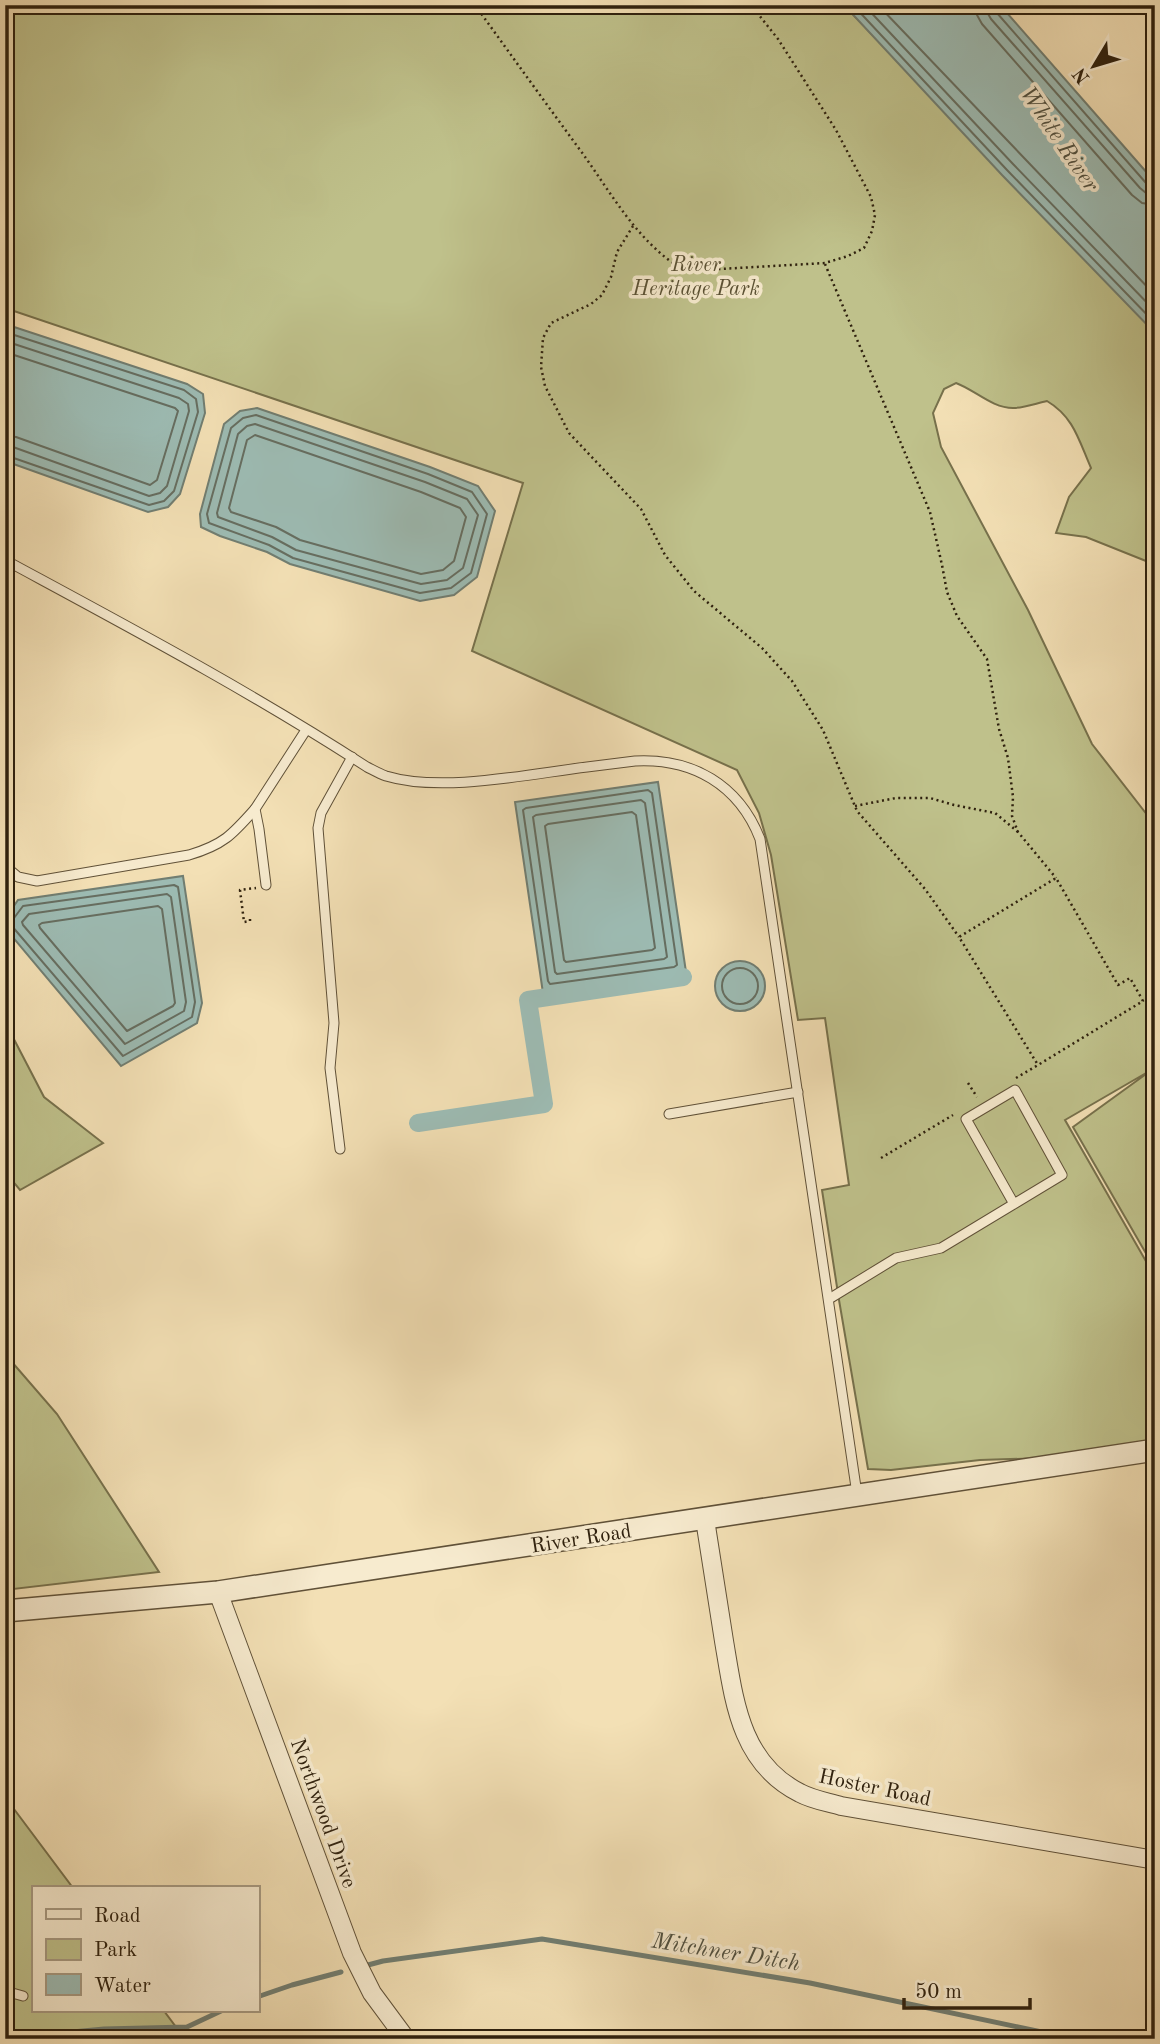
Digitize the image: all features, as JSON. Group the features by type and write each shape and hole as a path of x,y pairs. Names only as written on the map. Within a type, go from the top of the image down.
{"street":[{"name":"River Road","path":"5,1611 218,1592 1155,1450"},
{"name":"Hoster Road","path":"705,1519 738,1716 751,1747 779,1779 797,1792 841,1806 1155,1860"},
{"name":"Northwood Drive","path":"218,1592 352,1953 372,1993 406,2039"}],"lane":[{"path":"5,560 180,656 386,776 464,782 636,761 661,762 694,770 726,788 746,811 760,839 858,1495"},
{"path":"5,866 18,877 37,881 189,855 211,848 232,834 255,809 306,730"},
{"path":"340,1149 330,1068 334,1023 318,828 321,813 352,757"},
{"path":"255,809 266,885"},
{"path":"829,1300 896,1258 941,1248 1014,1204 1062,1175 1015,1090 966,1119 1014,1204"},
{"path":"669,1114 798,1092"},
{"path":"5,1990 23,1996"}],"path":[{"path":"475,5 633,226 669,262 685,271 825,263 848,256 864,247 872,231 875,215 871,197 836,131 778,39 751,5"},
{"path":"633,226 617,251 611,277 602,295 591,304 551,323 542,338 541,367 545,386 569,433 641,509 665,555 694,591 762,648 792,681 824,730 857,811 925,889 959,937 1038,1065"},
{"path":"825,263 930,512 947,592 957,617 987,659 999,729 1008,758 1013,797 1012,816 1020,835"},
{"path":"855,806 896,799 930,798 995,813 1020,835 1056,878 1118,985 1130,978 1143,1001 1016,1078"},
{"path":"959,937 1056,878"},
{"path":"250,919 244,922 240,890 266,885"},
{"path":"968,1083 978,1100 986,1096"},
{"path":"881,1158 959,1111"}],"green space":[{"name":"River Heritage Park","path":"5,5 844,5 1155,332 1155,505 1152,508 1146,561 1086,537 1056,533 1069,497 1091,468 1070,422 1056,407 1047,401 1022,407 1005,407 956,383 944,389 933,413 941,447 1028,610 1092,744 1155,825 1155,1269 1073,1127 1153,1069 1065,1120 1155,1277 1155,1441 1046,1458 980,1460 891,1470 868,1469 822,1190 849,1185 825,1018 798,1020 771,855 759,813 737,770 472,651 523,483 5,308"},
{"path":"5,1022 44,1097 103,1143 20,1190 5,1172"},
{"path":"5,1354 57,1414 159,1572 5,1590"},
{"path":"5,1797 72,1886 32,1886 32,2012 165,2012 185,2039 5,2039"}],"water":[{"name":"White River","path":"844,5 1000,5 1155,182 1155,333 1002,175"},
{"path":"5,324 187,384 203,394 205,413 180,494 168,507 148,512 5,461"},
{"path":"257,408 478,486 495,511 477,577 454,595 420,601 290,564 267,552 201,527 200,514 224,424 240,411"},
{"path":"658,782 686,972 543,993 515,802"},
{"path":"183,876 202,1003 197,1023 121,1066 5,928 5,919 18,900"},
{"path":"740,961 758,968 765,986 758,1004 740,1011 722,1004 715,986 722,968"}],"waterway":[{"path":"418,1123 544,1104 528,1000 683,977"},
{"name":"Mitchner Ditch","path":"368,1965 542,1939 810,1983 1075,2039"},
{"name":"Mitchner Ditch","path":"259,1996 341,1972"},
{"name":"Mitchner Ditch","path":"32,2039 51,2034 104,2029 187,2027 219,2012"}]}
